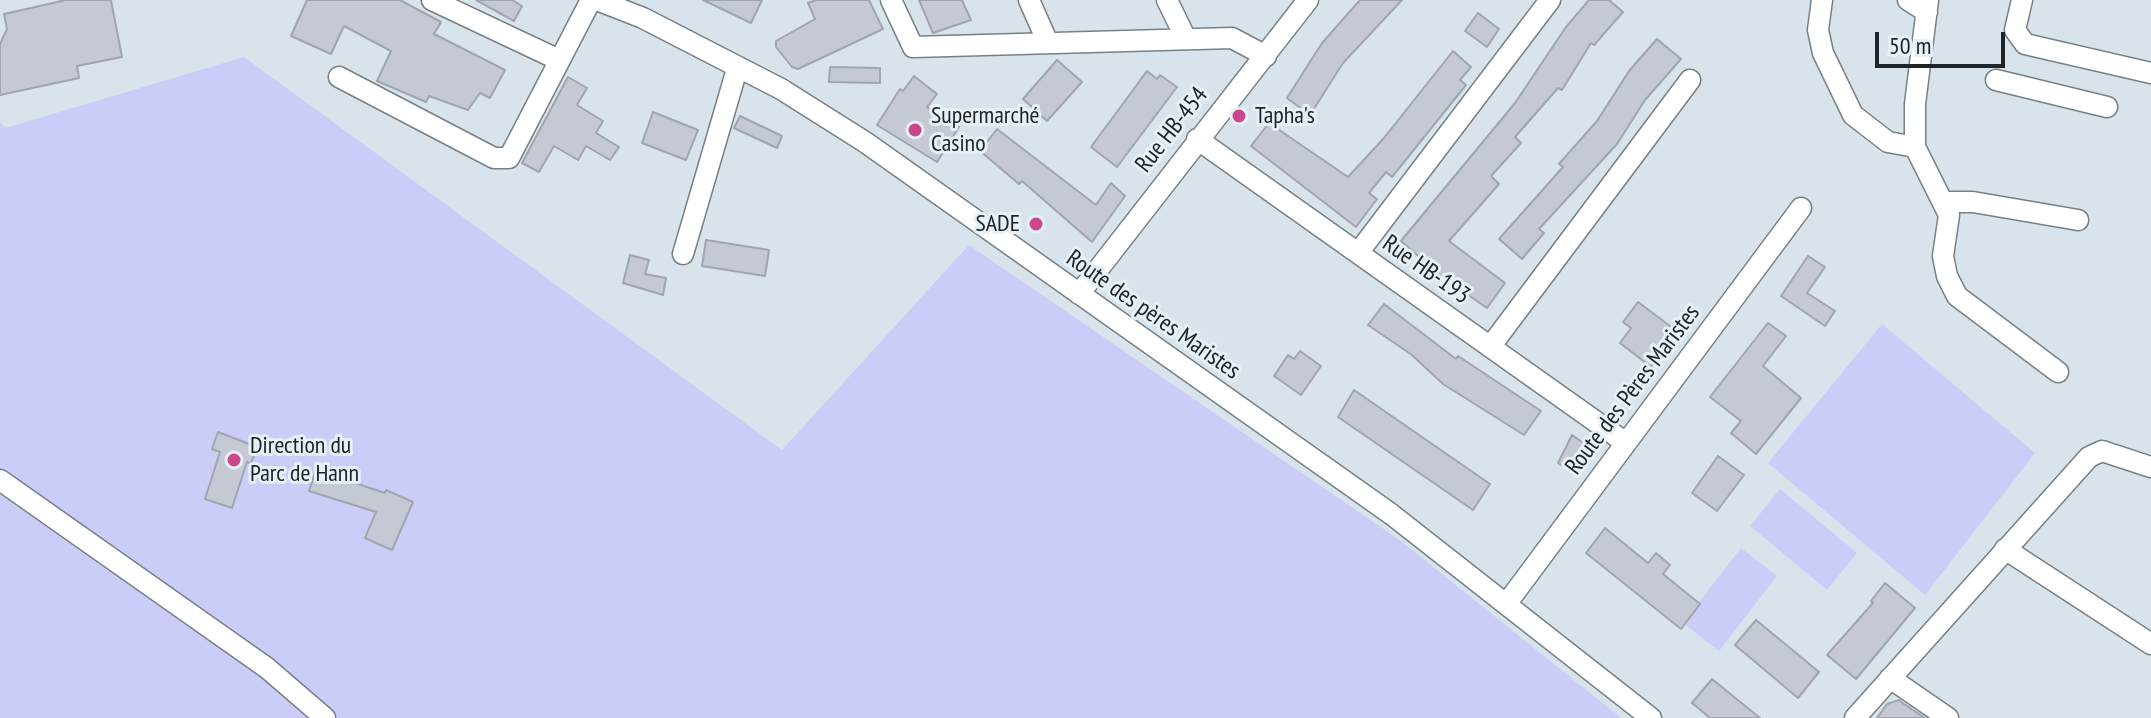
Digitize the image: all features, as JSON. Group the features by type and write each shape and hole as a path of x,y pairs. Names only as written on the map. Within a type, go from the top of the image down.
{"street":[{"path":"432,0 559,60"},
{"path":"339,77 502,160 509,158 591,0"},
{"name":"Route des pères Maristes","path":"597,0 640,9 737,69 781,89 865,142 1391,514 1651,718"},
{"path":"891,0 913,47 1232,38 1266,56"},
{"path":"1029,0 1048,43"},
{"path":"1167,0 1186,39"},
{"name":"Rue HB-454","path":"1079,294 1308,0"},
{"path":"1358,253 1550,0"},
{"path":"1822,0 1818,30 1823,53 1853,115 1888,142 1915,147"},
{"path":"1908,0 1927,6 1915,104 1915,147 1945,202 1949,229 1943,256 1957,296 2058,372"},
{"path":"2022,0 2015,30 2025,44 2151,73"},
{"path":"683,254 737,69"},
{"path":"1490,347 1690,80"},
{"path":"1996,80 2107,107"},
{"name":"Rue HB-193","path":"1197,139 1626,443"},
{"path":"1945,202 1973,202 2078,220"},
{"name":"Route des Pères Maristes","path":"1507,603 1801,208"},
{"path":"1855,718 2089,457 2102,451 2151,467"},
{"path":"0,480 267,668 325,718"},
{"path":"2005,549 2151,644"},
{"path":"1890,678 1948,718"}],"shaded area":[{"path":"244,57 782,450 969,245 1401,541 1621,718 0,718 0,122 6,128"},
{"path":"1882,324 2035,453 1925,595 1768,463"},
{"path":"1780,489 1857,553 1827,590 1750,526"},
{"path":"1741,548 1777,576 1719,651 1683,623"}],"building":[{"path":"66,0 111,0 122,57 77,66 79,78 0,95 0,44 7,29 4,14"},
{"path":"307,0 400,0 441,22 434,34 505,70 490,98 480,93 468,110 429,96 426,102 377,81 391,51 344,26 331,54 291,36"},
{"path":"476,0 512,0 522,6 514,21"},
{"path":"703,0 762,0 751,23"},
{"path":"816,0 869,0 883,29 798,69 792,67 776,47 776,41 815,19 808,3"},
{"path":"919,0 962,0 971,20 933,33"},
{"path":"1360,0 1402,0 1343,63 1310,115 1287,98 1322,43"},
{"path":"1589,0 1609,0 1623,12 1594,45 1591,43 1562,90 1558,88 1515,137 1521,143 1491,176 1499,184 1449,241 1505,283 1487,308 1442,277 1401,241 1515,103 1566,27"},
{"path":"1478,13 1499,29 1487,47 1465,31"},
{"path":"1657,39 1681,59 1645,100 1617,144 1539,229 1544,233 1522,259 1499,239 1563,167 1559,164 1597,121 1629,71"},
{"path":"1453,51 1471,67 1460,80 1466,85 1392,177 1386,172 1369,193 1377,199 1356,227 1251,146 1269,123 1348,177 1384,138"},
{"path":"1057,60 1082,82 1047,121 1023,99"},
{"path":"830,67 880,68 880,83 829,82"},
{"path":"1147,71 1157,79 1160,75 1177,87 1117,167 1091,147"},
{"path":"914,76 937,94 927,107 959,127 937,162 877,125 900,89 903,91"},
{"path":"568,77 587,88 577,105 603,121 596,133 619,147 610,160 586,146 578,160 554,146 539,172 522,163"},
{"path":"653,112 698,130 686,160 642,143"},
{"path":"740,116 782,136 777,148 734,128"},
{"path":"997,129 1096,205 1111,183 1125,196 1092,242 1022,181 1019,184 980,151"},
{"path":"706,240 769,250 765,276 702,266"},
{"path":"630,255 649,260 645,274 666,278 663,295 623,283"},
{"path":"1808,256 1825,267 1807,293 1835,311 1825,326 1781,296"},
{"path":"1638,302 1678,332 1651,367 1620,343 1631,328 1623,322"},
{"path":"1384,304 1456,359 1458,356 1541,411 1524,435 1443,384 1412,355 1368,325"},
{"path":"1768,323 1786,336 1763,366 1801,398 1756,454 1731,433 1741,421 1710,397"},
{"path":"1300,351 1321,366 1301,395 1274,376 1288,355 1294,359"},
{"path":"1354,390 1490,484 1473,510 1338,417"},
{"path":"218,432 257,447 251,464 247,462 232,508 205,499 220,452 212,449"},
{"path":"1572,435 1595,451 1578,476 1558,463"},
{"path":"1718,456 1744,475 1717,511 1692,493"},
{"path":"316,470 385,493 386,490 413,502 392,550 365,538 376,512 309,491"},
{"path":"1605,528 1648,563 1656,553 1670,565 1663,574 1700,604 1681,629 1586,553"},
{"path":"1885,583 1915,608 1856,679 1827,655 1873,603 1871,601"},
{"path":"1756,620 1819,672 1798,698 1735,645"},
{"path":"1712,679 1760,718 1710,718 1692,703"},
{"path":"1899,700 1925,718 1877,718 1887,704"}],"place":[{"name":"Tapha's","path":"1239,116"},
{"name":"Supermarché Casino","path":"915,130"},
{"name":"SADE","path":"1036,224"},
{"name":"Direction du Parc de Hann","path":"234,460"}]}
